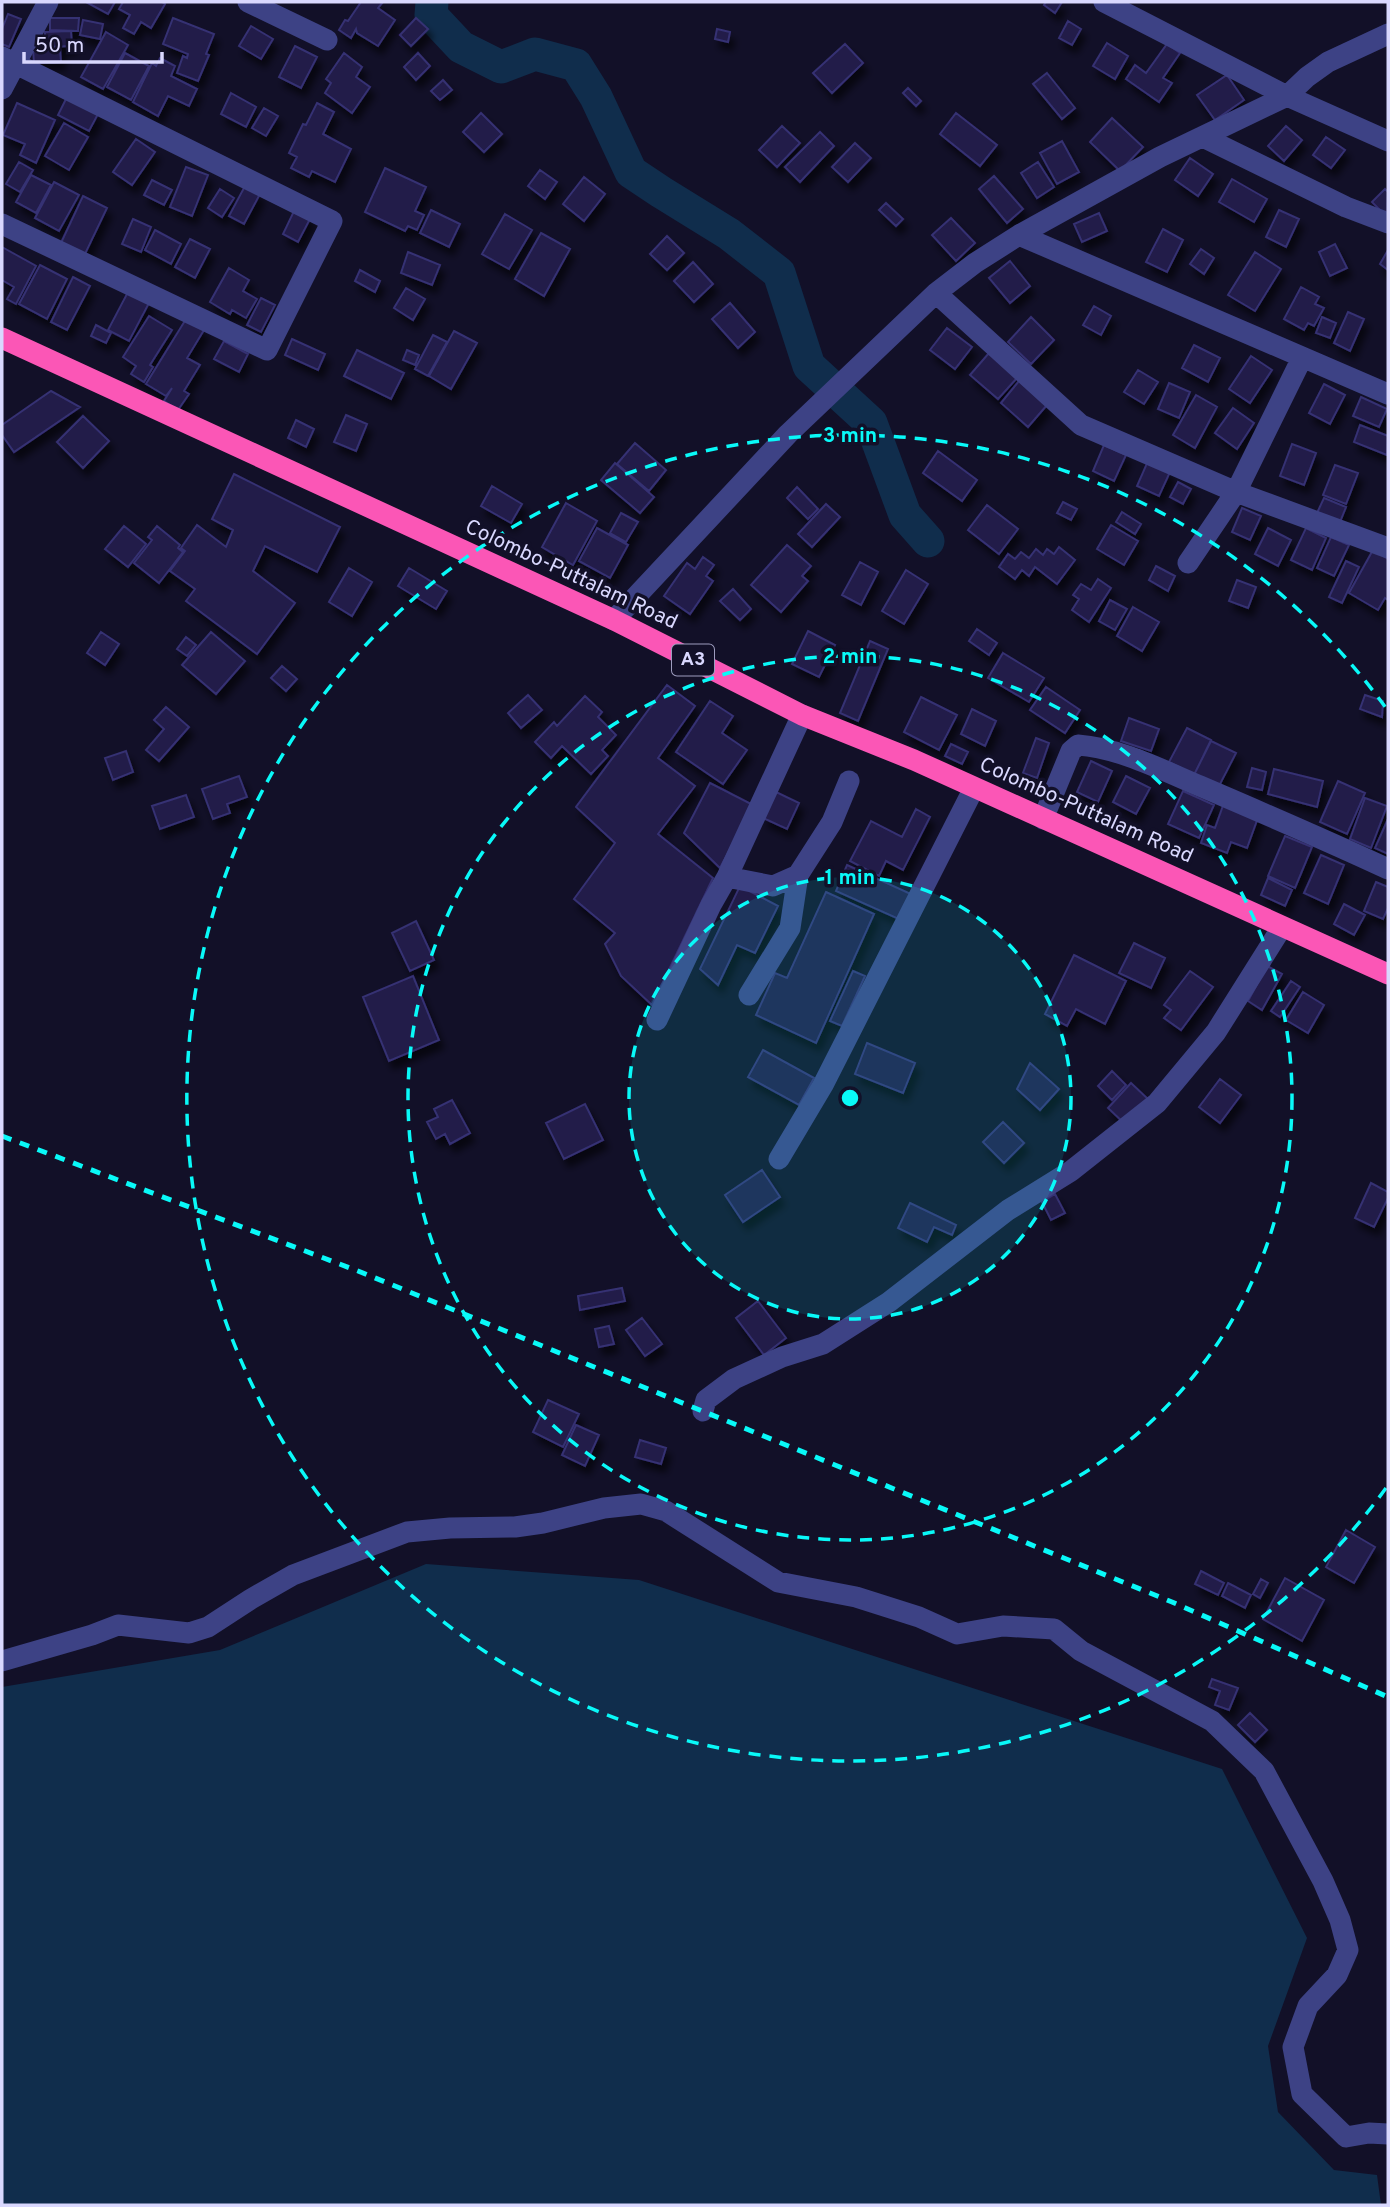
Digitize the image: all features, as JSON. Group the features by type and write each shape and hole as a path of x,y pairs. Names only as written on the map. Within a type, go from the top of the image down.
{"highway":[{"name":"Colombo-Puttalam Road","path":"2,338 614,620 802,715 914,760 1282,927 1387,970"}],"street":[{"path":"2,89 9,60 48,2"},
{"path":"248,2 327,40"},
{"path":"1104,2 1287,96 1388,141"},
{"path":"614,620 788,434 936,293 975,263 1019,235 1160,157 1287,96 1328,62 1388,34"},
{"path":"2,224 267,350 332,221 9,60"},
{"path":"1203,137 1346,207 1388,223"},
{"path":"1019,235 1388,394"},
{"path":"936,293 1081,425 1236,492 1388,548"},
{"path":"1188,563 1236,492 1302,358"},
{"path":"657,1020 802,715"},
{"path":"1043,819 1071,751 1078,745 1090,746 1140,761 1388,869"},
{"path":"749,995 790,928 798,875 832,822 849,780"},
{"path":"779,1159 823,1085 974,788"},
{"path":"727,877 773,886 798,875"},
{"path":"702,1411 706,1400 734,1379 782,1357 823,1344 890,1302 1008,1210 1071,1171 1157,1103 1216,1032 1282,927"},
{"path":"2,1661 118,1625 190,1633 208,1627 293,1575 407,1532 515,1527 604,1508 641,1504 666,1511 778,1582 856,1597 919,1617 957,1634 1003,1626 1054,1629 1081,1651 1212,1721 1264,1771 1323,1881 1340,1920 1348,1950 1337,1975 1308,2006 1293,2047 1302,2094 1346,2137 1369,2133 1388,2134"}],"water":[{"path":"426,1564 639,1580 1222,1769 1307,1938 1268,2046 1278,2112 1334,2170 1377,2175 1381,2205 2,2205 2,1687 220,1650"}],"building":[{"path":"86,2 115,2 108,14"},
{"path":"123,2 165,4 151,28 141,22 134,34 123,28 130,15 119,9"},
{"path":"361,2 383,2 378,8 395,20 378,46 357,33 356,29 351,38 339,30"},
{"path":"1046,2 1062,2 1055,13 1044,5"},
{"path":"8,14 21,19 9,47 2,44 2,29"},
{"path":"50,18 79,18 78,31 50,30"},
{"path":"173,18 214,34 198,81 177,73 183,56 187,58 188,54 163,44"},
{"path":"416,18 428,29 411,46 400,35"},
{"path":"83,20 103,24 100,39 80,35"},
{"path":"1068,21 1081,29 1072,45 1059,38"},
{"path":"251,26 273,39 261,59 239,46"},
{"path":"717,29 730,32 728,42 715,39"},
{"path":"71,31 72,46 45,47 45,32"},
{"path":"106,32 128,45 103,89 81,77"},
{"path":"1107,43 1128,56 1115,79 1093,66"},
{"path":"845,44 863,63 832,93 813,73"},
{"path":"1167,44 1180,53 1163,78 1172,83 1159,102 1126,79 1135,65 1146,73"},
{"path":"295,46 317,57 301,88 279,77"},
{"path":"60,48 61,62 34,63 33,49"},
{"path":"125,53 149,66 131,100 107,87"},
{"path":"344,53 362,67 356,77 370,87 352,113 325,93 331,83 326,79"},
{"path":"418,53 430,66 416,80 404,67"},
{"path":"160,58 175,66 171,76 197,89 189,106 168,96 158,116 133,102 152,63 156,66"},
{"path":"1047,73 1075,108 1062,119 1033,84"},
{"path":"1227,75 1244,100 1215,120 1197,95"},
{"path":"443,80 452,90 440,100 431,91"},
{"path":"908,88 921,101 916,106 903,93"},
{"path":"231,93 256,107 246,127 221,114"},
{"path":"67,97 98,114 89,131 58,115"},
{"path":"17,103 55,120 36,163 20,155 25,144 3,135"},
{"path":"317,103 334,112 323,134 351,149 335,182 312,171 309,177 291,168 297,157 289,153"},
{"path":"264,108 278,116 266,136 252,128"},
{"path":"481,113 502,134 484,152 463,132"},
{"path":"956,113 997,145 980,166 940,134"},
{"path":"1112,118 1143,147 1120,171 1090,142"},
{"path":"64,123 88,137 69,170 45,156"},
{"path":"782,126 800,143 777,167 759,150"},
{"path":"1286,126 1302,140 1284,161 1268,146"},
{"path":"820,132 834,146 800,182 785,167"},
{"path":"1326,137 1345,150 1331,168 1313,155"},
{"path":"136,139 155,152 132,185 113,172"},
{"path":"1062,141 1079,172 1057,184 1040,153"},
{"path":"855,143 871,158 848,182 832,167"},
{"path":"1190,158 1213,174 1198,196 1175,180"},
{"path":"19,162 33,170 20,192 6,184"},
{"path":"1038,162 1054,187 1037,198 1021,173"},
{"path":"186,167 208,175 192,216 170,207"},
{"path":"385,168 426,187 415,211 424,215 417,230 408,226 405,231 365,212"},
{"path":"540,170 557,182 545,199 528,186"},
{"path":"31,175 51,185 36,213 16,202"},
{"path":"994,176 1023,209 1007,223 979,189"},
{"path":"584,177 605,194 584,221 563,204"},
{"path":"1232,179 1267,199 1254,222 1219,202"},
{"path":"152,180 172,190 164,205 144,195"},
{"path":"54,182 79,195 59,231 35,218"},
{"path":"245,186 260,194 244,224 229,216"},
{"path":"220,189 234,198 222,217 208,208"},
{"path":"1385,189 1388,192 1387,217 1372,202"},
{"path":"83,196 107,208 84,256 60,245"},
{"path":"886,203 903,219 896,226 879,210"},
{"path":"295,209 311,217 298,242 283,234"},
{"path":"431,210 460,224 449,247 420,233"},
{"path":"1279,210 1299,219 1286,247 1266,237"},
{"path":"1099,213 1107,231 1082,242 1074,224"},
{"path":"505,214 532,230 509,269 482,254"},
{"path":"951,218 975,243 956,261 932,235"},
{"path":"133,219 151,227 141,252 122,244"},
{"path":"1163,229 1183,240 1167,272 1146,262"},
{"path":"155,230 181,244 171,264 145,250"},
{"path":"541,233 570,249 544,296 515,279"},
{"path":"667,236 684,253 667,270 650,254"},
{"path":"190,239 210,249 195,278 175,267"},
{"path":"1335,244 1347,268 1330,276 1319,252"},
{"path":"2,247 36,266 16,304 7,299 14,287 2,280"},
{"path":"1201,249 1214,258 1204,274 1190,264"},
{"path":"1388,250 1388,270 1380,264"},
{"path":"408,252 440,265 432,285 401,273"},
{"path":"1255,252 1281,269 1255,311 1228,295"},
{"path":"1010,261 1030,286 1010,303 989,278"},
{"path":"693,262 713,284 694,302 674,281"},
{"path":"40,265 67,279 47,319 19,304"},
{"path":"229,268 249,280 243,291 257,299 246,318 232,310 230,314 210,302"},
{"path":"360,270 380,281 375,292 355,281"},
{"path":"73,277 90,286 67,330 51,322"},
{"path":"1301,287 1319,297 1315,304 1324,308 1314,326 1308,323 1304,330 1284,319"},
{"path":"406,288 425,299 413,320 394,308"},
{"path":"128,292 149,303 129,341 108,330"},
{"path":"261,298 275,305 261,332 247,325"},
{"path":"730,303 755,332 738,348 712,319"},
{"path":"1094,306 1111,316 1101,335 1083,325"},
{"path":"1348,312 1364,319 1350,351 1334,343"},
{"path":"149,316 172,330 150,365 153,367 144,382 131,374 136,366 123,357"},
{"path":"1031,317 1054,340 1031,364 1008,342"},
{"path":"1322,317 1336,323 1330,338 1316,333"},
{"path":"186,319 204,330 187,358 200,365 184,391 189,394 178,410 164,401 172,388 166,396 146,384"},
{"path":"96,325 111,333 106,343 91,336"},
{"path":"947,328 972,347 955,369 930,350"},
{"path":"454,331 477,343 451,389 429,376"},
{"path":"433,335 447,342 428,376 415,369"},
{"path":"292,339 325,354 318,370 285,355"},
{"path":"224,341 248,354 239,372 214,359"},
{"path":"1194,345 1220,358 1208,382 1182,368"},
{"path":"357,350 404,373 391,399 344,376"},
{"path":"407,350 419,355 415,365 403,360"},
{"path":"989,353 1017,378 998,399 970,375"},
{"path":"1251,356 1272,370 1250,403 1229,389"},
{"path":"1138,370 1158,382 1144,404 1124,392"},
{"path":"1019,381 1047,405 1028,427 1001,403"},
{"path":"1169,383 1190,392 1179,418 1158,409"},
{"path":"1324,384 1345,395 1330,424 1309,413"},
{"path":"51,391 80,407 14,452 2,435 2,425"},
{"path":"1196,395 1217,407 1195,448 1173,435"},
{"path":"1361,397 1387,409 1379,427 1353,416"},
{"path":"1233,408 1254,423 1237,449 1215,433"},
{"path":"346,415 367,424 356,451 334,442"},
{"path":"83,416 109,441 83,468 57,442"},
{"path":"296,420 314,429 306,447 288,438"},
{"path":"1360,425 1388,436 1387,455 1354,442"},
{"path":"635,443 666,470 649,491 617,464"},
{"path":"1292,444 1316,453 1304,485 1280,476"},
{"path":"1104,445 1126,455 1114,481 1093,471"},
{"path":"938,451 977,480 962,501 923,473"},
{"path":"1148,461 1170,472 1159,496 1137,486"},
{"path":"615,463 654,497 640,513 601,480"},
{"path":"1335,465 1358,473 1346,504 1323,495"},
{"path":"234,474 340,527 317,572 265,546 253,571 295,603 257,654 186,601 195,589 170,571 185,551 181,548 197,525 226,547 233,530 212,519"},
{"path":"1178,482 1191,489 1183,504 1170,497"},
{"path":"492,486 522,504 511,523 481,506"},
{"path":"797,487 818,509 808,519 787,498"},
{"path":"1324,498 1346,507 1340,522 1317,513"},
{"path":"1063,502 1077,509 1071,520 1057,513"},
{"path":"566,503 597,521 573,565 542,547"},
{"path":"826,504 840,517 812,547 798,534"},
{"path":"987,505 1018,529 999,554 968,530"},
{"path":"1242,508 1261,516 1250,540 1232,532"},
{"path":"1122,512 1141,524 1135,534 1116,522"},
{"path":"621,513 638,522 626,542 610,533"},
{"path":"1111,525 1138,541 1124,565 1097,549"},
{"path":"124,526 146,544 128,567 105,549"},
{"path":"157,526 180,545 178,548 183,552 159,583 134,563 152,540 148,537"},
{"path":"597,528 628,545 610,578 579,561"},
{"path":"1268,528 1291,540 1278,566 1255,554"},
{"path":"1306,528 1326,538 1312,570 1291,560"},
{"path":"1331,537 1349,545 1334,576 1317,568"},
{"path":"787,545 811,566 802,576 808,581 781,612 751,585"},
{"path":"1059,547 1075,560 1057,584 1035,567 1029,576 1022,570 1015,579 999,567 1008,554 1015,559 1021,552 1029,558 1036,549 1043,555 1047,549 1054,554"},
{"path":"1373,550 1388,559 1388,600 1385,598 1378,610 1349,593"},
{"path":"703,557 714,565 706,576 713,581 690,614 664,596 687,563 695,569"},
{"path":"1346,561 1359,567 1342,603 1329,597"},
{"path":"860,562 878,572 861,605 842,595"},
{"path":"1156,566 1175,576 1168,591 1149,580"},
{"path":"349,568 372,582 352,616 329,602"},
{"path":"409,568 447,591 436,609 398,586"},
{"path":"906,570 928,584 904,624 882,611"},
{"path":"1098,579 1111,588 1089,622 1072,610 1079,599 1073,595 1081,584 1091,590"},
{"path":"1237,580 1256,587 1248,608 1229,601"},
{"path":"733,589 751,609 740,620 720,601"},
{"path":"1110,600 1127,609 1115,630 1099,621"},
{"path":"1133,607 1159,622 1142,651 1117,636"},
{"path":"977,629 997,643 989,655 969,641"},
{"path":"808,631 835,645 819,677 792,664"},
{"path":"101,632 119,644 105,665 87,653"},
{"path":"211,632 245,661 216,694 182,665"},
{"path":"186,637 196,645 187,656 177,649"},
{"path":"870,641 888,649 858,721 840,713"},
{"path":"1003,653 1044,678 1029,702 988,678"},
{"path":"282,666 297,679 286,691 271,678"},
{"path":"667,685 695,706 658,758 695,786 658,834 713,878 652,1005 621,976 605,944 615,933 574,899 615,843 576,807"},
{"path":"1046,687 1080,710 1065,733 1030,710"},
{"path":"528,695 542,710 521,728 508,713"},
{"path":"1365,695 1383,701 1382,717 1360,709"},
{"path":"585,696 602,712 598,717 616,735 602,750 608,756 591,774 562,746 551,758 535,742 554,722 557,726"},
{"path":"921,697 957,715 939,750 904,732"},
{"path":"710,701 733,716 722,733 747,750 723,784 676,752"},
{"path":"166,707 189,727 159,761 146,750 164,729 154,720"},
{"path":"972,709 996,721 985,746 961,734"},
{"path":"1129,718 1159,729 1151,751 1121,741"},
{"path":"1187,728 1211,740 1194,775 1169,762"},
{"path":"1036,738 1049,743 1037,778 1023,773"},
{"path":"1211,741 1236,753 1218,788 1194,775"},
{"path":"951,744 968,752 962,764 945,756"},
{"path":"126,751 133,772 113,780 105,758"},
{"path":"1091,761 1112,771 1098,802 1077,792"},
{"path":"1252,768 1266,772 1262,790 1247,787"},
{"path":"1274,769 1323,781 1317,807 1268,794"},
{"path":"239,776 247,797 227,804 230,813 213,819 202,789"},
{"path":"1126,776 1150,788 1136,814 1113,802"},
{"path":"1338,781 1365,793 1347,834 1320,822"},
{"path":"710,783 753,805 720,868 684,833"},
{"path":"1183,791 1214,805 1199,838 1168,824"},
{"path":"776,792 799,803 787,829 763,818"},
{"path":"186,795 194,817 160,829 152,806"},
{"path":"1365,798 1387,806 1371,848 1350,839"},
{"path":"1225,800 1260,812 1247,848 1231,842 1227,853 1201,843 1207,825 1215,828"},
{"path":"916,809 930,817 903,870 886,861 879,876 850,861 871,821 902,837"},
{"path":"1388,819 1388,854 1375,848"},
{"path":"1285,836 1312,847 1295,888 1268,876"},
{"path":"1321,855 1344,865 1328,904 1304,893"},
{"path":"847,865 913,895 901,920 836,891"},
{"path":"1268,878 1292,890 1285,906 1261,895"},
{"path":"1376,882 1388,887 1388,908 1383,919 1364,911"},
{"path":"740,886 778,906 755,953 737,945 718,985 700,969"},
{"path":"826,892 874,914 816,1043 756,1015 775,973 787,978"},
{"path":"1344,904 1365,915 1354,935 1334,924"},
{"path":"416,921 434,960 410,971 392,933"},
{"path":"1134,943 1165,958 1151,988 1119,973"},
{"path":"1074,955 1126,981 1105,1024 1076,1009 1067,1026 1045,1014"},
{"path":"1267,966 1282,974 1262,1010 1248,1001"},
{"path":"853,971 865,976 842,1026 830,1021"},
{"path":"1190,971 1213,987 1181,1030 1164,1018 1171,1010 1164,1005"},
{"path":"413,976 439,1040 389,1061 363,997"},
{"path":"1291,981 1300,987 1280,1017 1271,1011"},
{"path":"1303,992 1324,1005 1308,1033 1286,1020"},
{"path":"867,1043 915,1063 903,1093 855,1074"},
{"path":"763,1050 814,1078 799,1105 748,1077"},
{"path":"1030,1063 1059,1089 1040,1110 1017,1089"},
{"path":"1112,1071 1126,1085 1112,1100 1098,1086"},
{"path":"1220,1079 1241,1095 1220,1123 1199,1107"},
{"path":"1131,1083 1149,1100 1125,1124 1108,1108"},
{"path":"452,1100 470,1133 450,1144 445,1134 436,1139 427,1122 438,1117 434,1109"},
{"path":"585,1104 603,1140 564,1159 546,1123"},
{"path":"1003,1122 1024,1143 1004,1163 983,1142"},
{"path":"762,1170 780,1197 743,1222 725,1195"},
{"path":"1371,1183 1388,1192 1388,1198 1374,1227 1355,1218"},
{"path":"1055,1194 1065,1213 1051,1220 1042,1202"},
{"path":"910,1203 956,1225 952,1235 934,1227 927,1242 898,1228"},
{"path":"622,1288 625,1301 580,1310 578,1296"},
{"path":"758,1301 786,1338 764,1355 736,1318"},
{"path":"642,1318 662,1344 645,1356 626,1330"},
{"path":"609,1326 614,1344 599,1347 595,1329"},
{"path":"548,1400 579,1414 563,1447 533,1432"},
{"path":"576,1425 599,1435 585,1466 562,1455"},
{"path":"640,1440 666,1448 661,1464 635,1457"},
{"path":"1346,1530 1375,1547 1354,1583 1326,1567"},
{"path":"1201,1571 1224,1583 1218,1595 1195,1584"},
{"path":"1285,1578 1324,1600 1302,1641 1263,1619"},
{"path":"1261,1579 1268,1583 1260,1598 1253,1594"},
{"path":"1228,1583 1251,1595 1245,1608 1222,1596"},
{"path":"1212,1679 1238,1688 1229,1710 1215,1705 1220,1691 1209,1687"},
{"path":"1250,1713 1267,1730 1255,1742 1238,1725"}],"waterway":[{"path":"432,2 431,15 461,47 501,67 535,54 576,65 596,97 631,172 729,234 779,273 809,366 871,423 905,515 928,541"}],"railway":[{"path":"2,1136 358,1271 1172,1602 1388,1697"}]}
